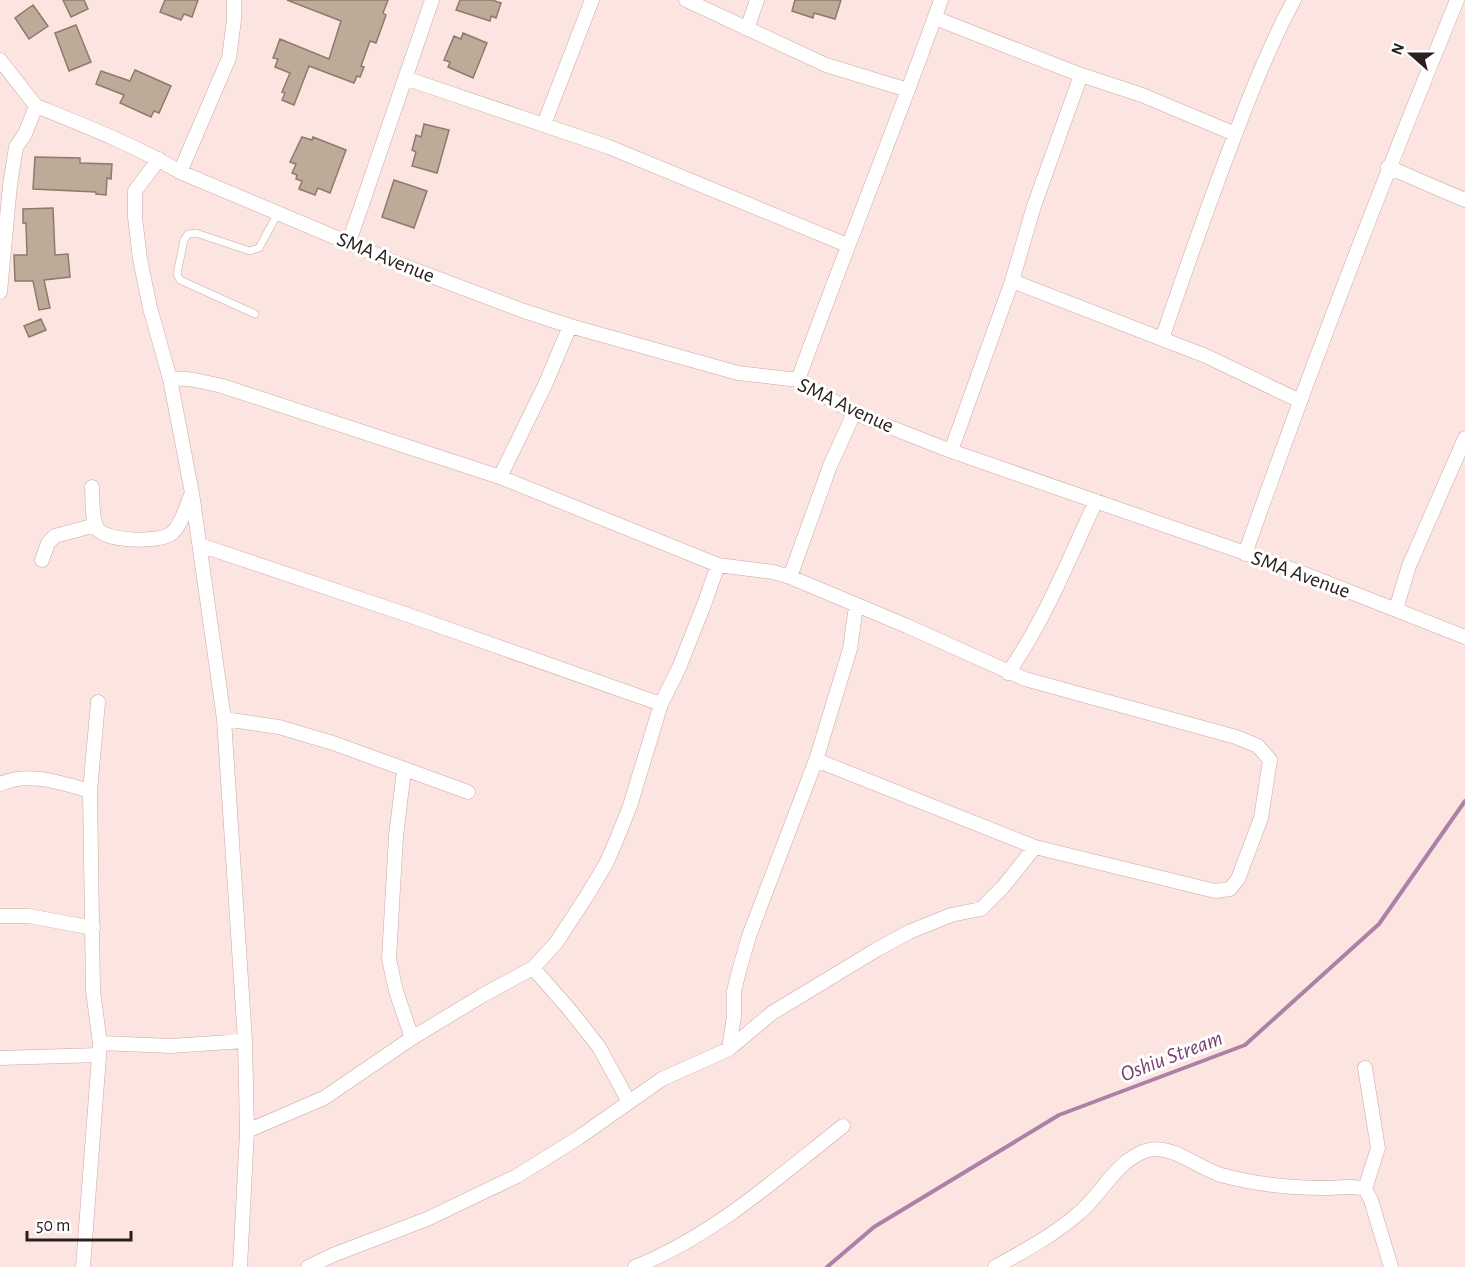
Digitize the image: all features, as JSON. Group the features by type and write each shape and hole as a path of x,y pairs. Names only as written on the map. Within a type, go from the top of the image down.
{"street":[{"path":"180,172 229,58 234,0"},
{"path":"350,242 432,0"},
{"path":"544,124 592,0"},
{"path":"686,0 826,65 908,90"},
{"path":"747,29 757,0"},
{"path":"798,380 941,0"},
{"path":"1162,339 1235,134 1264,61 1294,0"},
{"path":"1245,554 1388,167 1457,0"},
{"path":"935,18 1081,75 1142,95 1235,134"},
{"path":"0,60 36,106 25,134 16,147 5,187 0,292"},
{"path":"951,451 1081,75"},
{"path":"405,78 609,147 847,245"},
{"name":"SMA Avenue","path":"36,106 159,159 180,172 466,290 570,326 738,373 798,380 854,412 951,451 1306,574 1465,637"},
{"path":"159,159 135,191 135,217 140,259 150,308 170,379 192,493 224,719 245,1041 248,1131 240,1267"},
{"path":"1388,167 1465,200"},
{"path":"1012,280 1206,356 1300,400"},
{"path":"500,477 545,385 570,326"},
{"path":"170,379 183,378 222,386 500,477 718,565 773,572 790,577 907,626 1008,673 1236,737 1258,746 1270,760 1260,818 1238,879 1230,888 1215,891 1035,847 816,760"},
{"path":"790,577 830,466 854,412"},
{"path":"1396,609 1410,567 1465,438"},
{"path":"92,487 96,525 99,531 109,537 164,538 173,532 179,523 192,493"},
{"path":"1008,673 1042,618 1096,501"},
{"path":"42,560 48,543 55,536 96,525"},
{"path":"200,545 661,704"},
{"path":"248,1131 324,1098 412,1038 533,968 556,943 607,862 630,806 661,704 683,657 718,565"},
{"path":"729,1049 734,1016 734,991 749,936 816,760 850,649 856,606"},
{"path":"83,1267 99,1049 93,991 90,791 98,702"},
{"path":"224,719 279,727 333,743 468,792"},
{"path":"404,770 396,836 389,959 396,991 412,1038"},
{"path":"0,784 14,778 51,780 90,791"},
{"path":"308,1267 333,1255 427,1220 517,1176 578,1138 662,1079 729,1049 772,1012 876,950 909,932 940,920 981,909 998,894 1035,847"},
{"path":"0,916 29,916 93,928"},
{"path":"533,968 599,1047 629,1102"},
{"path":"0,1058 99,1049 245,1041"},
{"path":"1365,1068 1378,1148 1365,1189"},
{"path":"635,1267 655,1259 723,1220 843,1125"},
{"path":"995,1267 1027,1250 1081,1212 1111,1176 1128,1161 1144,1151 1159,1149 1217,1174 1244,1181 1325,1188 1355,1186 1365,1189 1371,1200 1391,1267"}],"lane":[{"path":"255,314 180,280 177,274 184,240 188,234 196,233 250,251 255,250 259,248 278,213"}],"building":[{"path":"63,0 84,0 88,9 71,17"},
{"path":"165,0 198,0 192,17 184,14 181,20 160,12"},
{"path":"287,0 388,0 383,13 386,15 376,43 370,41 361,66 364,67 360,77 357,76 354,83 309,66 294,105 282,100 285,93 282,92 290,73 275,67 278,59 273,58 280,39 329,59 341,21"},
{"path":"460,0 492,0 501,3 496,18 491,16 490,21 456,10"},
{"path":"795,0 841,0 835,19 814,13 813,18 792,11"},
{"path":"33,5 48,26 29,39 15,18"},
{"path":"76,25 91,62 69,71 55,33"},
{"path":"463,33 487,43 473,78 448,67 450,62 444,60 454,36 461,39"},
{"path":"135,70 171,86 159,113 154,111 151,117 120,103 124,95 96,84 101,71 130,81"},
{"path":"424,124 449,130 437,173 412,166 416,152 412,150 416,135 421,137"},
{"path":"302,137 312,140 313,137 346,150 330,193 318,188 315,195 299,189 302,181 296,179 297,175 292,173 296,164 290,162"},
{"path":"35,157 80,158 80,163 112,164 111,179 107,178 106,195 96,194 96,192 33,189"},
{"path":"394,180 427,191 414,228 382,217"},
{"path":"53,208 55,255 68,254 70,277 44,280 50,308 39,310 33,281 15,281 14,255 27,255 23,209"},
{"path":"41,319 46,330 29,337 24,326"}],"waterway":[{"name":"Oshiu Stream","path":"827,1267 874,1227 1059,1115 1245,1045 1379,924 1465,801"}]}
